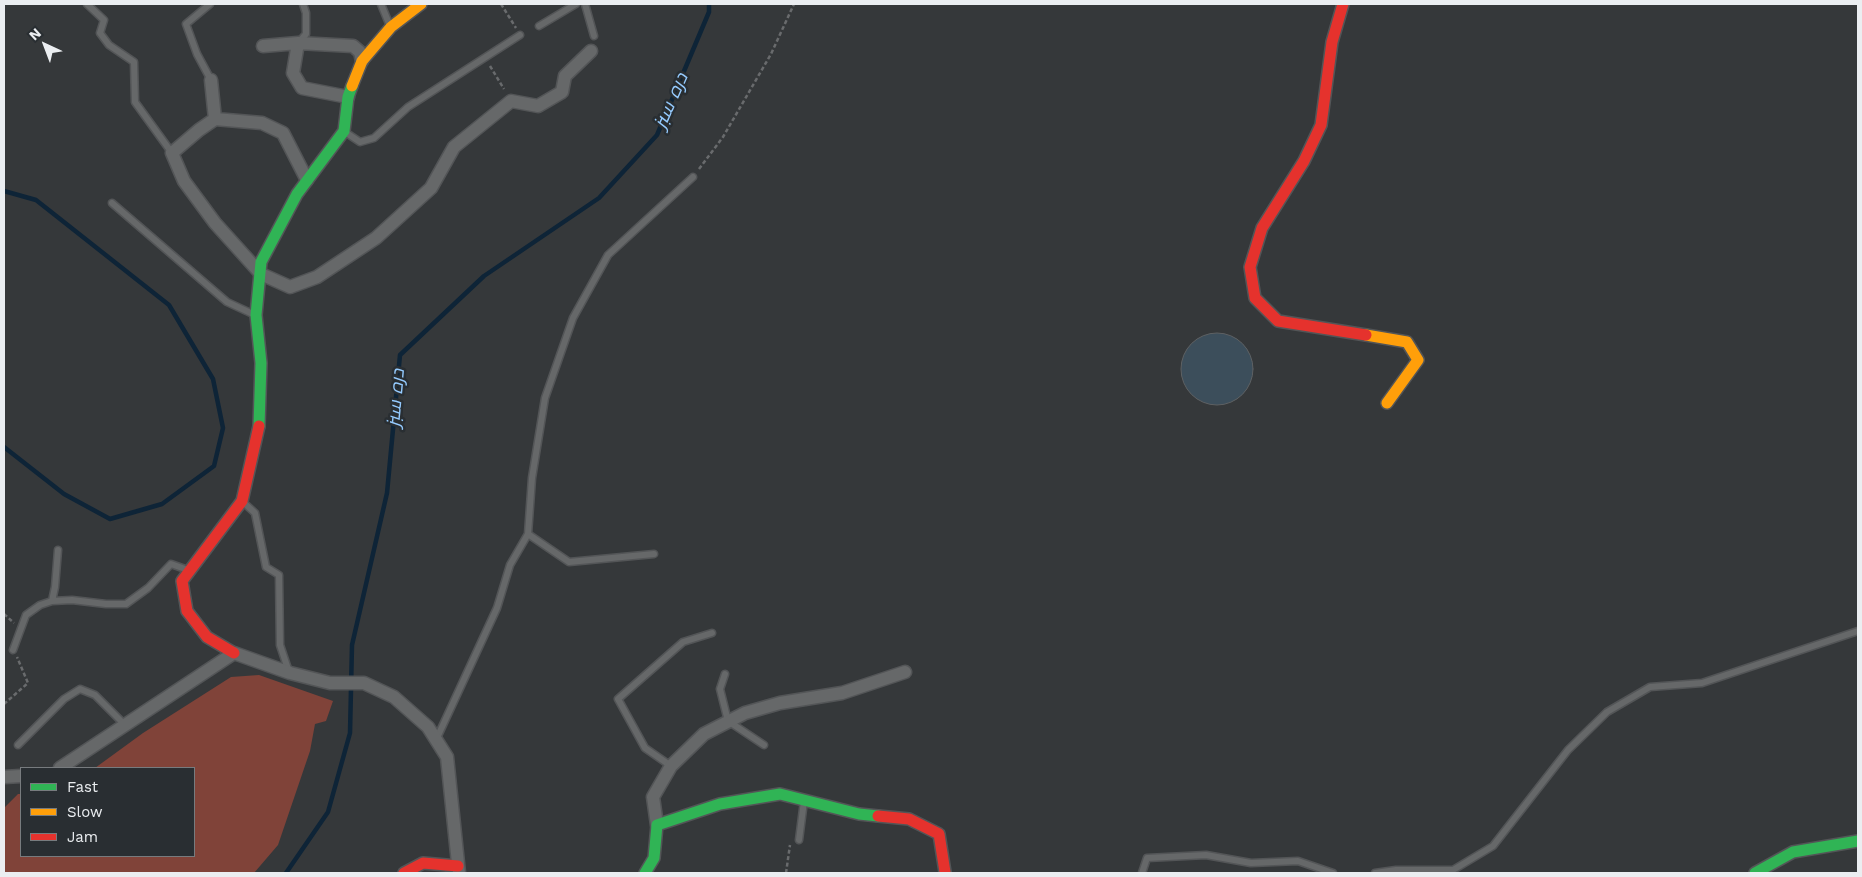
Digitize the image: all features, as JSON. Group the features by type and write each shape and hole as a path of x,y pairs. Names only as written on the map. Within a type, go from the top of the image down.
{"street":[{"path":"404,873 423,863 458,870 447,757 428,727 394,698 364,683 330,683 290,673 234,653 207,638 187,611 182,581 242,501 259,426 261,363 256,315 262,262 298,194 344,131 348,97 362,61 391,27 421,4"},
{"path":"1343,4 1332,42 1321,125 1304,161 1262,228 1250,267 1255,298 1278,320 1407,342 1418,360 1387,403"},
{"path":"298,42 293,73 302,88 348,97"},
{"path":"263,46 298,42 353,46 360,52 362,61"},
{"path":"307,180 283,133 262,123 215,119 172,153 184,181 215,223 261,274 290,287 317,277 376,238 431,188 454,148 511,101 538,106 562,92 565,76 591,51"},
{"path":"211,80 215,119"},
{"path":"62,767 234,653"},
{"path":"645,873 654,858 657,825 653,797 671,766 704,734 745,713 780,703 842,692 905,672"},
{"path":"4,777 20,776"},
{"path":"657,825 720,804 780,794 859,814 909,820 939,834 945,872"},
{"path":"1755,873 1793,852 1858,841"}],"lane":[{"path":"88,4 104,20 100,33 109,45 134,62 135,102 172,153"},
{"path":"210,4 186,24 211,80"},
{"path":"298,42 306,34 306,13 303,4"},
{"path":"381,4 391,27"},
{"path":"539,26 576,4"},
{"path":"585,4 594,36"},
{"path":"344,131 360,142 374,138 408,107 520,35"},
{"path":"436,740 497,608 510,565 528,534 532,478 545,398 572,318 608,255 693,177"},
{"path":"112,203 226,302 256,315"},
{"path":"242,501 255,514 266,567 279,575 280,646 290,673"},
{"path":"528,534 569,562 654,554"},
{"path":"52,601 58,550"},
{"path":"13,650 26,615 40,605 52,601 72,600 126,604 148,588 171,564 189,571"},
{"path":"1375,873 1396,870 1453,870 1494,846 1575,744 1607,712 1650,687 1702,683 1858,631"},
{"path":"671,766 645,748 618,699 683,642 712,633"},
{"path":"725,674 720,689 728,721 764,745"},
{"path":"18,745 64,699 80,689 95,695 125,725"},
{"path":"799,840 804,800"},
{"path":"1142,873 1147,858 1206,855 1251,863 1298,861 1333,873"}],"path":[{"path":"501,4 520,35"},
{"path":"693,177 723,137 771,54 794,4"},
{"path":"484,58 511,101"},
{"path":"4,704 28,683 13,650"},
{"path":"786,873 791,841 799,840"}],"shaded area":[{"path":"259,675 333,701 326,721 315,724 310,751 278,845 254,873 4,872 4,808 18,794 20,794 20,857 195,857 195,767 96,767 143,733 231,677"}],"building":[{"path":"1217,333 1237,339 1247,349 1253,369 1247,389 1237,399 1217,405 1197,399 1187,389 1181,369 1187,349 1197,339"}],"waterway":[{"name":"دره سبز","path":"286,873 328,812 350,733 352,645 387,493 400,355 484,276 599,198 657,135 709,12 709,4"},
{"path":"4,191 36,200 169,305 213,379 223,428 214,466 162,504 110,519 64,494 4,447"}],"traffic: fast":[{"path":"259,426 261,363 256,315 261,262 297,194 344,131 348,97 352,86"},
{"path":"645,873 654,858 657,825 720,804 780,794 859,814 878,816"},
{"path":"1755,873 1793,852 1858,841"}],"traffic: slow":[{"path":"352,86 362,61 391,27 421,4"},
{"path":"1366,335 1407,342 1418,360 1387,403"}],"traffic: jam":[{"path":"1343,4 1332,42 1321,125 1304,161 1262,228 1250,267 1255,298 1278,321 1366,335"},
{"path":"234,653 207,637 187,611 182,581 242,501 259,426"},
{"path":"878,816 909,819 939,834 945,872"},
{"path":"404,873 423,863 458,866"}]}
